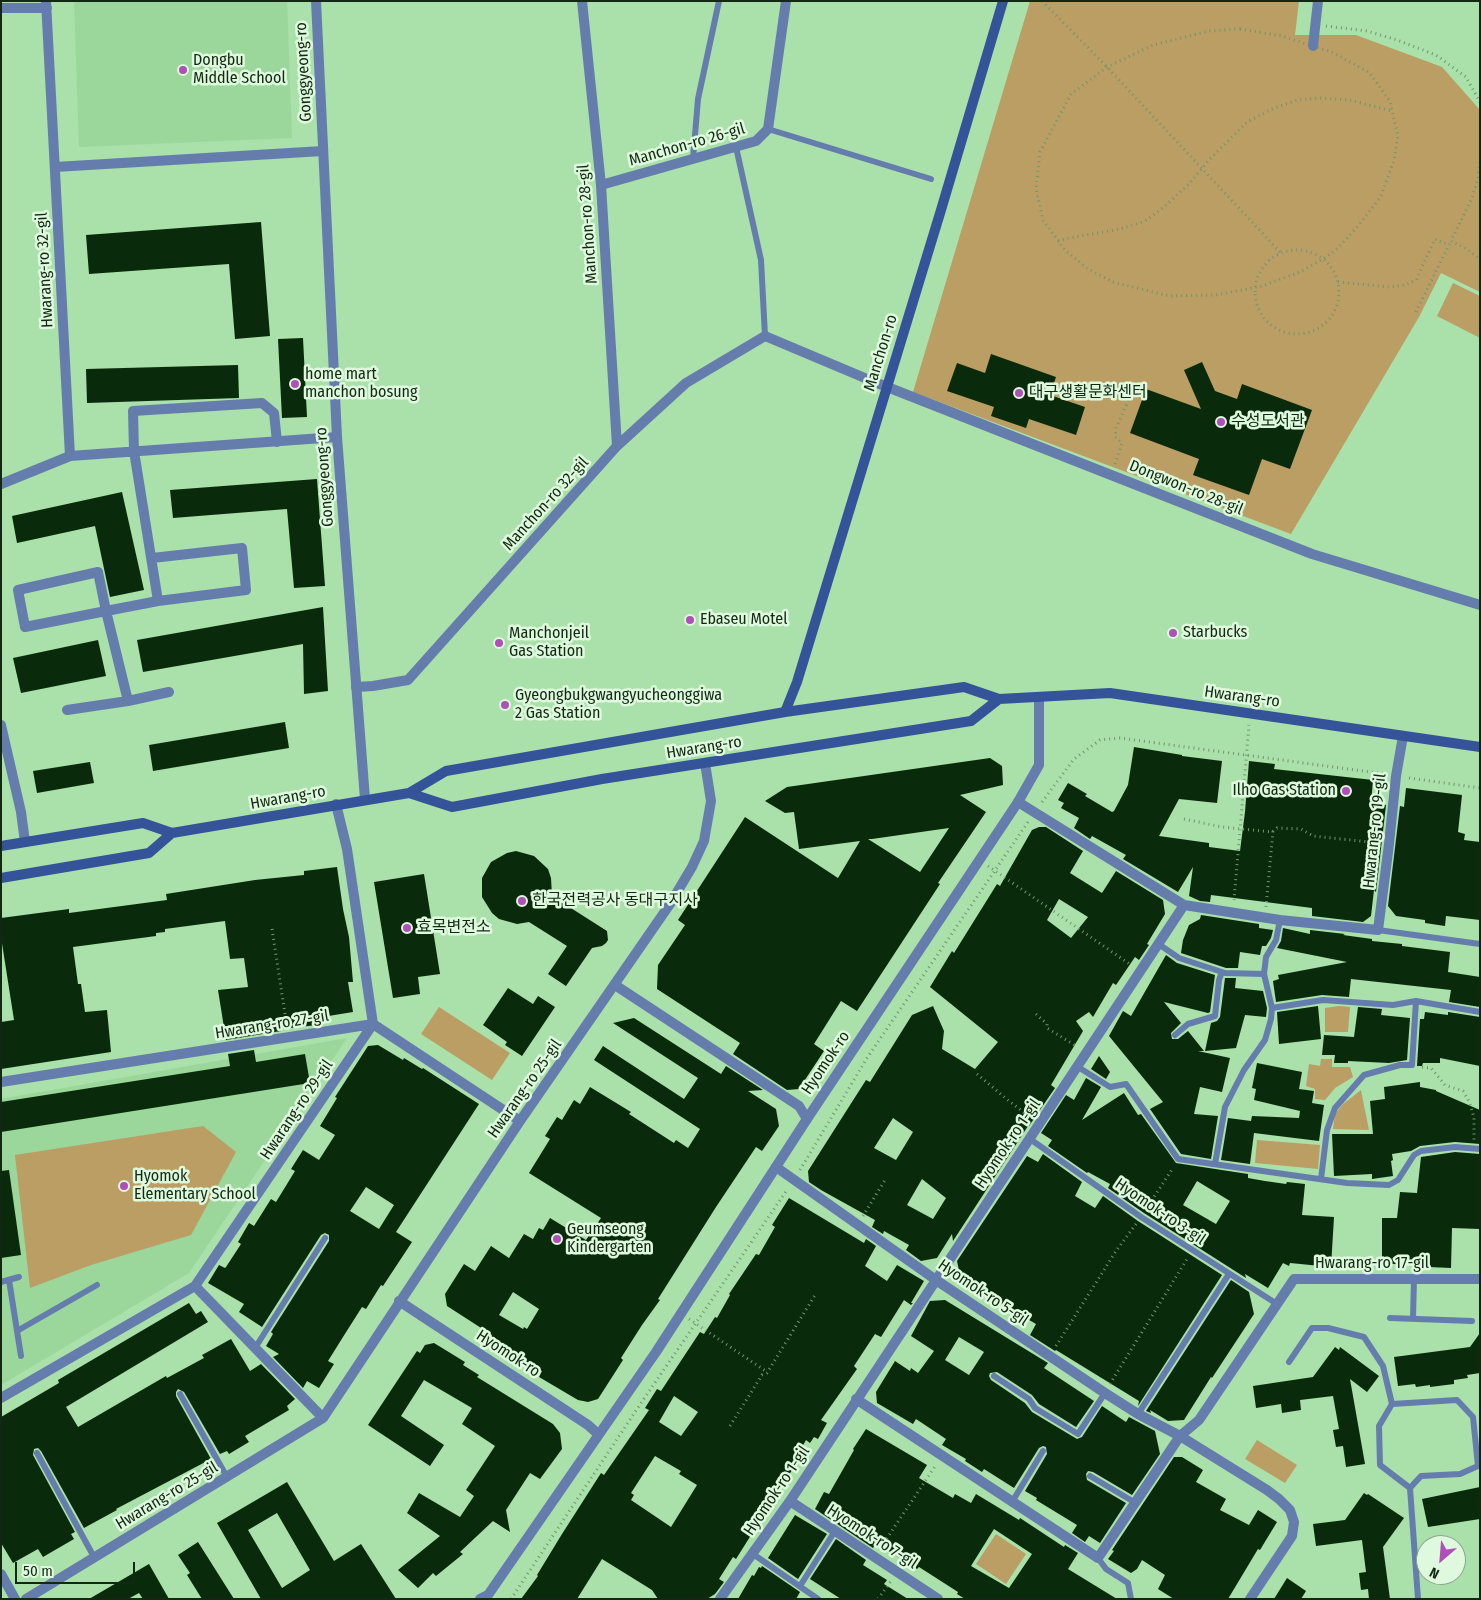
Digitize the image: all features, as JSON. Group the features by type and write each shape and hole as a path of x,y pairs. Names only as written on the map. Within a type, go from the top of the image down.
{"main road":[{"name":"Manchon-ro","path":"785,712 797,682 1003,1"},
{"name":"Hwarang-ro","path":"1,846 143,823 172,833 409,793 446,770 785,712 964,688 999,700 1110,693 1480,748"},
{"name":"Hwarang-ro","path":"409,793 452,807 602,779 971,721 999,700"},
{"path":"1,878 149,853 172,833"}],"street":[{"name":"Gonggyeong-ro","path":"316,1 337,437 365,799"},
{"name":"Manchon-ro 28-gil","path":"582,1 601,185 618,446"},
{"name":"Manchon-ro 26-gil","path":"601,185 756,141 768,129 786,1"},
{"path":"1314,46 1318,1"},
{"name":"Hwarang-ro 32-gil","path":"1,8 47,5 70,456"},
{"path":"55,167 323,151"},
{"path":"766,336 887,386"},
{"name":"Manchon-ro 32-gil","path":"356,687 408,680 618,446 686,383 766,336"},
{"name":"Dongwon-ro 28-gil","path":"887,386 1312,554 1480,605"},
{"path":"158,601 134,451 133,412 262,403 274,413 277,442"},
{"path":"1,484 70,456 337,437"},
{"path":"128,701 106,611 98,572 18,590 25,627 106,611 158,601 246,590 242,548 152,558"},
{"path":"67,710 128,701 169,692"},
{"name":"Hyomok-ro","path":"486,1597 656,1352 807,1119 1018,802 1039,765 1039,696"},
{"path":"1,725 21,812 25,842"},
{"name":"Hwarang-ro 19-gil","path":"1378,930 1396,776 1403,736"},
{"name":"Hwarang-ro 25-gil","path":"26,1599 323,1418 520,1121 670,904 692,867 704,841 711,801 705,763"},
{"path":"1018,802 1184,905 1280,920 1378,930"},
{"path":"336,804 347,849 373,1024 520,1121"},
{"name":"Hyomok-ro 1-gil","path":"720,1599 790,1501 1078,1067 1157,943 1184,905"},
{"path":"615,985 799,1106 807,1119"},
{"name":"Hwarang-ro 27-gil","path":"1,1082 373,1024"},
{"name":"Hwarang-ro 29-gil","path":"1,1398 195,1286 373,1024"},
{"name":"Hyomok-ro 5-gil","path":"776,1167 936,1280 1105,1393 1138,1414 1180,1436 1267,1490 1290,1510 1294,1522 1292,1536 1250,1599"},
{"name":"Hwarang-ro 17-gil","path":"1277,1304 1294,1279 1480,1279"},
{"path":"195,1286 323,1418"},
{"name":"Hyomok-ro","path":"399,1301 588,1425 598,1434"},
{"path":"856,1399 1098,1558 1180,1436 1199,1420 1277,1304"},
{"name":"Hyomok-ro 7-gil","path":"790,1501 876,1556 938,1599"},
{"path":"1,1574 15,1599"}],"lane":[{"path":"693,159 698,99 719,1"},
{"path":"768,129 931,179"},
{"path":"736,147 760,260 766,336"},
{"path":"1215,1164 1225,1107 1244,1070 1265,1040 1272,1008 1264,974 1266,957 1276,940 1280,920"},
{"path":"1378,930 1480,944"},
{"path":"1157,943 1179,958 1222,972 1264,974"},
{"path":"1175,1035 1188,1024 1215,1016 1219,980 1222,972"},
{"path":"1272,1008 1323,1000 1393,1005 1416,1001 1480,1012"},
{"path":"1321,1179 1327,1130 1335,1108 1364,1075 1400,1065 1412,1065 1416,1001"},
{"path":"1078,1067 1110,1087 1126,1084 1178,1159 1347,1183 1389,1185 1398,1180 1414,1155 1421,1151 1455,1147 1477,1149"},
{"name":"Hyomok-ro 3-gil","path":"1030,1139 1141,1217 1277,1304"},
{"path":"255,1348 325,1238"},
{"path":"1138,1414 1229,1274"},
{"path":"1,1282 19,1277"},
{"path":"1413,1319 1414,1279"},
{"path":"9,1280 21,1356"},
{"path":"17,1331 97,1285"},
{"path":"1390,1318 1472,1321"},
{"path":"1289,1362 1312,1328 1328,1328 1364,1337 1383,1366 1392,1404 1379,1426 1380,1465 1410,1488"},
{"path":"994,1376 1029,1399 1034,1408 1078,1434 1105,1393"},
{"path":"180,1394 227,1477"},
{"path":"1392,1404 1457,1400 1473,1417 1478,1466 1460,1474 1421,1476 1410,1488 1418,1599"},
{"path":"1012,1502 1043,1451"},
{"path":"37,1453 94,1557"},
{"path":"1090,1476 1134,1502"},
{"path":"800,1586 835,1530"},
{"path":"753,1554 818,1599"},
{"path":"1098,1558 1106,1569 1128,1583 1131,1599"}],"path":[{"path":"1042,1 1107,67 1281,253"},
{"path":"1320,26 1367,31 1436,54 1466,77 1480,102 1480,106"},
{"path":"1240,29 1282,36 1332,52 1370,73 1390,102 1398,136 1394,160 1381,196 1338,248 1323,259 1300,272 1255,288 1216,295 1169,296 1113,282 1088,270 1065,250 1043,220 1036,189 1040,152 1071,94 1107,67 1153,46 1209,31 1240,29"},
{"path":"1058,241 1120,229 1145,220 1164,207 1189,184 1208,160 1247,122 1274,108 1298,100 1320,98 1349,100 1392,111"},
{"path":"1416,312 1472,198 1478,178 1480,162"},
{"path":"1338,282 1389,287 1405,286 1416,280 1435,238 1449,245"},
{"path":"1451,241 1467,248 1479,257"},
{"path":"1295,250 1309,252 1323,259 1332,269 1338,282 1339,296 1335,310 1327,322 1305,334 1292,334 1279,330 1268,323 1260,313 1255,288 1260,272 1269,261 1281,253 1295,250"},
{"path":"1114,465 1122,443 1115,437 1116,428 1138,379"},
{"path":"1233,913 1250,713"},
{"path":"511,1599 794,1180 867,1058 1034,812 1074,759 1100,740 1120,738 1480,788"},
{"path":"1184,818 1240,829 1273,831 1277,828 1301,829 1313,836 1389,844"},
{"path":"1265,918 1273,831"},
{"path":"979,860 1140,971"},
{"path":"272,929 288,1038"},
{"path":"1036,1014 1047,1024 1047,1028 1086,1054"},
{"path":"1412,1065 1431,1068 1445,1085 1462,1092 1470,1103 1474,1118 1477,1149"},
{"path":"977,1074 1008,1101 1039,1124"},
{"path":"1050,1356 1116,1251 1141,1217 1178,1159"},
{"path":"858,1225 885,1180"},
{"path":"1105,1393 1193,1250"},
{"path":"730,1426 762,1375 768,1372 815,1295"},
{"path":"681,1314 768,1372"},
{"path":"876,1556 942,1456"},
{"path":"878,1599 897,1571"}],"shaded area":[{"name":"Dongbu Middle School","path":"74,1 287,1 292,138 79,147"},
{"path":"1030,1 1299,1 1295,35 1356,35 1442,67 1480,110 1480,292 1441,273 1419,317 1291,534 913,392"},
{"path":"1453,283 1480,296 1480,338 1437,316"},
{"path":"439,1007 510,1053 492,1080 421,1034"},
{"path":"1350,1007 1348,1032 1325,1032 1325,1008"},
{"name":"Hyomok Elementary School","path":"347,1038 189,1273 1,1385 1,1099"},
{"path":"1321,1059 1332,1059 1332,1067 1350,1067 1353,1077 1335,1088 1325,1100 1315,1099 1315,1089 1306,1086 1309,1064 1320,1066"},
{"path":"1361,1090 1369,1130 1333,1129 1335,1114 1343,1104"},
{"path":"203,1126 236,1152 191,1235 91,1265 30,1288 15,1155"},
{"path":"1257,1140 1320,1145 1318,1169 1255,1163"},
{"path":"1257,1440 1297,1465 1285,1483 1245,1459"},
{"path":"996,1534 1026,1554 1006,1584 976,1564"}],"building":[{"path":"261,222 270,336 235,339 229,264 89,274 86,235"},
{"path":"303,338 307,417 282,418 278,339"},
{"path":"991,354 1056,377 1050,395 1085,407 1076,435 1029,419 1026,428 991,416 994,407 947,391 957,363 985,373"},
{"name":"수성도서관","path":"1202,362 1215,391 1237,399 1242,384 1312,410 1290,469 1262,459 1249,495 1193,475 1199,459 1130,433 1146,389 1201,409 1184,370"},
{"path":"238,365 239,398 87,403 86,369"},
{"path":"317,479 325,586 294,588 287,509 173,518 170,490"},
{"path":"122,492 144,590 110,597 95,526 17,543 12,516"},
{"path":"323,607 328,691 304,694 303,644 143,672 137,640"},
{"path":"98,640 106,676 21,693 13,658"},
{"path":"285,722 289,748 153,771 149,745"},
{"path":"1134,747 1222,761 1217,803 1179,799 1159,836 1209,843 1209,847 1240,851 1249,761 1275,764 1274,769 1373,780 1371,803 1386,805 1376,892 1374,890 1371,916 1363,922 1312,916 1312,908 1211,895 1210,902 1200,901 1189,896 1193,867 1178,892 1123,859 1126,855 1092,836 1090,839 1074,828 1079,818 1061,808 1064,803 1058,800 1068,783 1087,794 1085,796 1112,812 1114,811 1128,785"},
{"path":"990,758 1002,766 1003,785 960,795 986,812 938,883 940,884 857,1011 841,1001 814,1044 824,1051 799,1089 787,1090 733,1054 740,1043 657,989 658,965 685,925 678,920 745,817 838,878 860,841 799,849 794,812 785,813 765,801 787,787","holes":["949,828 920,872 868,839"]},
{"path":"90,762 94,783 37,793 33,771"},
{"path":"1406,788 1462,795 1458,832 1465,834 1464,840 1480,842 1480,920 1446,916 1445,926 1425,923 1425,920 1396,916 1388,906 1400,806 1404,807"},
{"path":"1046,827 1083,851 1070,873 1102,893 1116,871 1163,900 1165,914 1139,960 1135,957 1116,985 1113,983 1093,1017 1089,1012 1076,1021 1083,1031 1051,1085 1055,1088 953,1241 952,1234 937,1258 921,1261 906,1250 909,1245 884,1231 883,1234 872,1227 875,1220 809,1182 808,1171 866,1080 870,1082 912,1015 933,1006 944,1031 942,1049 975,1069 998,1042 930,987 952,951 954,953 997,884 1000,886 1032,830","holes":["1059,899 1088,917 1071,938 1047,920","893,1118 913,1132 896,1160 874,1148","922,1179 946,1198 933,1219 907,1205"]},
{"name":"한국전력공사 동대구지사","path":"516,851 534,856 548,869 551,878 552,896 607,931 608,940 606,943 592,948 566,986 548,974 567,946 529,922 517,924 499,919 492,913 482,897 482,878 491,862 507,853"},
{"path":"337,867 349,937 353,982 348,982 353,1012 316,1018 317,1025 281,1029 281,1031 226,1040 218,990 248,987 244,958 230,959 225,921 165,929 165,932 156,933 156,936 73,947 78,984 81,984 85,1012 107,1010 111,1052 1,1069 1,1022 14,1020 1,937 1,918 69,909 69,913 167,900 166,894 255,880 304,875 304,871"},
{"name":"효목변전소","path":"424,874 440,974 418,977 420,994 393,998 374,882"},
{"path":"1201,915 1259,924 1259,928 1273,930 1271,938 1266,946 1262,946 1260,955 1240,952 1238,968 1226,968 1181,953 1183,940 1189,925 1200,919"},
{"path":"1283,928 1310,934 1310,930 1345,934 1343,935 1372,939 1372,941 1450,952 1448,972 1480,977 1480,1007 1449,1002 1451,990 1351,979 1349,997 1322,995 1276,1002 1273,981 1279,979 1278,975 1347,962 1277,948 1281,941"},
{"path":"1166,955 1177,963 1215,975 1210,1012 1164,1002 1181,1023 1171,1033 1172,1039 1178,1039 1188,1031 1204,1051 1198,1051 1230,1058 1222,1092 1200,1087 1194,1114 1218,1116 1211,1159 1181,1154 1150,1109 1163,1102 1109,1036 1123,1011 1131,1016"},
{"path":"1225,978 1236,978 1235,988 1263,991 1267,1008 1266,1017 1245,1015 1236,1048 1205,1051 1211,1023 1217,1021 1220,1017"},
{"path":"508,988 533,1004 538,996 555,1007 522,1056 505,1045 507,1042 483,1025"},
{"path":"1318,1006 1321,1039 1279,1044 1277,1012"},
{"path":"1358,1007 1382,1009 1381,1015 1410,1018 1407,1060 1389,1063 1348,1061 1348,1063 1334,1063 1335,1055 1322,1055 1324,1035 1354,1037"},
{"path":"1425,1012 1448,1015 1448,1012 1480,1017 1480,1066 1440,1058 1440,1063 1423,1063 1422,1066 1417,1066 1420,1019 1424,1019"},
{"path":"634,1018 721,1074 726,1066 763,1090 748,1091 776,1109 779,1126 762,1151 756,1147 658,1299 660,1300 621,1358 623,1360 598,1399 588,1402 578,1400 539,1377 542,1371 506,1350 505,1353 488,1343 492,1335 447,1306 445,1294 464,1264 475,1271 491,1246 509,1258 524,1234 533,1239 539,1228 543,1230 550,1218 586,1240 601,1218 529,1173 550,1139 545,1136 557,1117 562,1120 574,1100 580,1104 590,1087 631,1112 629,1114 674,1143 676,1140 688,1148 700,1129 594,1060 603,1046 684,1099 698,1078 613,1023","holes":["513,1292 539,1309 527,1329 524,1327 523,1329 499,1315"]},
{"path":"378,1045 403,1060 404,1058 479,1104 396,1232 412,1242 366,1309 362,1307 328,1361 334,1364 319,1388 307,1381 303,1388 273,1357 279,1354 266,1346 273,1334 271,1332 329,1241 329,1235 325,1233 321,1235 262,1327 239,1312 244,1304 208,1283 219,1265 226,1267 241,1244 238,1242 249,1223 254,1226 271,1199 276,1202 295,1171 291,1169 303,1150 319,1160 335,1135 320,1126 337,1098 335,1097 368,1046","holes":["366,1187 394,1205 379,1229 350,1211"]},
{"path":"254,1050 256,1062 305,1054 310,1083 1,1132 1,1102 230,1066 228,1054"},
{"path":"1099,1056 1110,1072 1106,1079 1091,1069"},
{"path":"1257,1063 1302,1072 1299,1089 1314,1091 1312,1103 1324,1105 1319,1141 1254,1133 1250,1164 1221,1160 1228,1118 1251,1121 1252,1116 1299,1118 1300,1111 1254,1100 1256,1089 1252,1088"},
{"path":"1086,1078 1101,1087 1082,1120 1124,1093 1138,1115 1141,1114 1176,1163 1248,1174 1248,1178 1265,1181 1305,1184 1302,1215 1334,1217 1331,1267 1290,1263 1289,1266 1283,1263 1268,1288 1245,1274 1246,1278 1144,1213 1108,1188 1110,1184 1087,1173 1048,1146 1052,1140 1041,1133 1066,1095 1074,1100","holes":["1197,1181 1230,1201 1216,1224 1183,1205"]},
{"path":"1420,1082 1420,1087 1436,1090 1480,1110 1480,1144 1455,1142 1420,1146 1411,1151 1392,1154 1393,1176 1372,1179 1372,1174 1334,1176 1332,1134 1373,1134 1370,1101 1385,1099 1384,1087"},
{"path":"1455,1152 1480,1154 1480,1229 1452,1228 1451,1268 1429,1267 1429,1264 1382,1264 1382,1218 1397,1218 1400,1192 1417,1193 1421,1157"},
{"path":"1043,1154 1082,1182 1075,1196 1095,1208 1103,1196 1222,1275 1138,1406 1139,1401 1030,1335 1036,1324 973,1287 975,1283 960,1275 957,1261 1027,1156 1038,1162"},
{"path":"9,1170 21,1255 1,1258 1,1171"},
{"path":"789,1198 864,1243 866,1239 876,1246 865,1266 887,1281 897,1265 924,1281 911,1303 913,1303 911,1305 904,1300 881,1337 875,1334 854,1366 857,1369 821,1420 827,1423 818,1439 814,1437 810,1443 806,1440 790,1469 792,1470 736,1559 733,1557 719,1579 724,1582 715,1594 707,1599 658,1599 652,1590 602,1559 577,1599 521,1599 538,1576 601,1473 604,1475 649,1410 645,1408 657,1389 661,1391 700,1332 704,1334 715,1317 717,1318 729,1294 756,1254 759,1255 775,1227 772,1225","holes":["674,1396 698,1412 681,1436 659,1422","655,1456 681,1471 679,1474 697,1485 671,1527 631,1500 634,1495 631,1493"]},
{"path":"1231,1280 1249,1292 1254,1314 1184,1420 1168,1421 1150,1410 1151,1413 1146,1411"},
{"path":"945,1300 1048,1363 1044,1368 1094,1401 1076,1427 1039,1404 1032,1395 997,1372 990,1373 991,1380 1025,1403 1032,1412 1077,1439 1082,1437 1102,1406 1126,1422 1129,1417 1155,1431 1160,1454 1132,1495 1093,1472 1088,1471 1086,1474 1087,1480 1126,1503 1100,1543 1089,1536 1085,1542 1072,1533 1077,1525 1036,1500 1037,1498 1025,1491 1047,1454 1046,1447 1039,1448 1014,1488 984,1469 982,1472 965,1461 966,1459 942,1445 946,1439 916,1419 913,1424 877,1403 876,1392 895,1361 910,1371 911,1368 918,1373 934,1351 911,1336 930,1301","holes":["959,1337 984,1352 969,1375 945,1360"]},
{"path":"189,1303 196,1314 201,1311 208,1322 66,1407 78,1427 166,1376 167,1378 204,1358 202,1355 231,1339 250,1371 261,1364 295,1399 287,1406 289,1410 245,1436 249,1442 229,1454 227,1451 220,1454 184,1392 178,1389 176,1396 211,1459 84,1528 41,1451 38,1448 34,1449 33,1455 75,1532 71,1534 74,1539 43,1557 38,1549 13,1563 1,1543 1,1417 59,1383 58,1380"},
{"path":"1480,1333 1480,1373 1467,1375 1468,1378 1454,1380 1454,1384 1430,1387 1430,1385 1416,1387 1415,1384 1398,1386 1394,1357 1470,1347"},
{"path":"434,1343 465,1362 463,1365 479,1375 477,1377 553,1424 560,1433 562,1449 540,1479 530,1473 506,1510 510,1532 493,1521 460,1552 463,1554 436,1576 433,1573 418,1588 398,1570 440,1536 407,1513 419,1493 460,1517 474,1496 466,1490 495,1446 462,1424 472,1408 424,1380 401,1416 444,1445 430,1466 368,1425 417,1351 420,1353 425,1345"},
{"path":"1335,1347 1339,1350 1340,1347 1379,1376 1367,1392 1350,1379 1365,1464 1346,1467 1343,1446 1336,1447 1333,1430 1339,1429 1333,1396 1300,1400 1301,1410 1282,1413 1281,1404 1256,1408 1253,1386 1313,1377"},
{"path":"866,1429 927,1465 919,1478 953,1498 955,1494 971,1503 976,1494 1019,1520 1020,1518 1064,1547 1065,1545 1078,1553 1068,1569 1117,1599 965,1599 957,1594 958,1592 919,1567 917,1569 876,1543 873,1548 815,1509 824,1492 829,1494","holes":["994,1529 1032,1554 1009,1588 971,1566"]},
{"path":"1174,1457 1182,1457 1203,1470 1196,1482 1226,1499 1220,1510 1249,1525 1258,1510 1277,1522 1260,1550 1258,1549 1228,1599 1174,1599 1158,1589 1165,1575 1142,1560 1137,1569 1131,1573 1108,1559 1114,1551 1112,1550"},
{"path":"287,1482 334,1561 361,1544 396,1599 261,1599 217,1523","holes":["277,1513 310,1570 282,1588 248,1530"]},
{"path":"1480,1487 1480,1519 1428,1527 1422,1499"},
{"path":"1364,1493 1404,1518 1383,1547 1390,1599 1369,1599 1368,1589 1361,1590 1359,1573 1366,1572 1362,1540 1316,1546 1313,1524 1345,1520"},
{"path":"795,1515 827,1534 798,1579 768,1558"},
{"path":"836,1539 866,1560 863,1565 887,1580 884,1584 908,1599 841,1599 810,1579"},
{"path":"198,1542 234,1599 202,1599 187,1575 190,1573 178,1555"},
{"path":"149,1564 169,1599 143,1599 139,1593 128,1599 89,1599"},
{"path":"762,1566 800,1592 796,1599 738,1599 752,1575 754,1576 759,1567 761,1568"},
{"path":"1287,1578 1306,1591 1301,1599 1274,1599"}],"place":[{"name":"Dongbu Middle School","path":"183,70"},
{"name":"home mart manchon bosung","path":"295,384"},
{"name":"대구생활문화센터","path":"1019,393"},
{"name":"수성도서관","path":"1221,422"},
{"name":"Ebaseu Motel","path":"690,620"},
{"name":"Starbucks","path":"1173,633"},
{"name":"Manchonjeil Gas Station","path":"499,643"},
{"name":"Gyeongbukgwangyucheonggiwa 2 Gas Station","path":"505,705"},
{"name":"Ilho Gas Station","path":"1346,791"},
{"name":"한국전력공사 동대구지사","path":"522,901"},
{"name":"효목변전소","path":"407,928"},
{"name":"Hyomok Elementary School","path":"124,1186"},
{"name":"Geumseong Kindergarten","path":"557,1239"}]}
